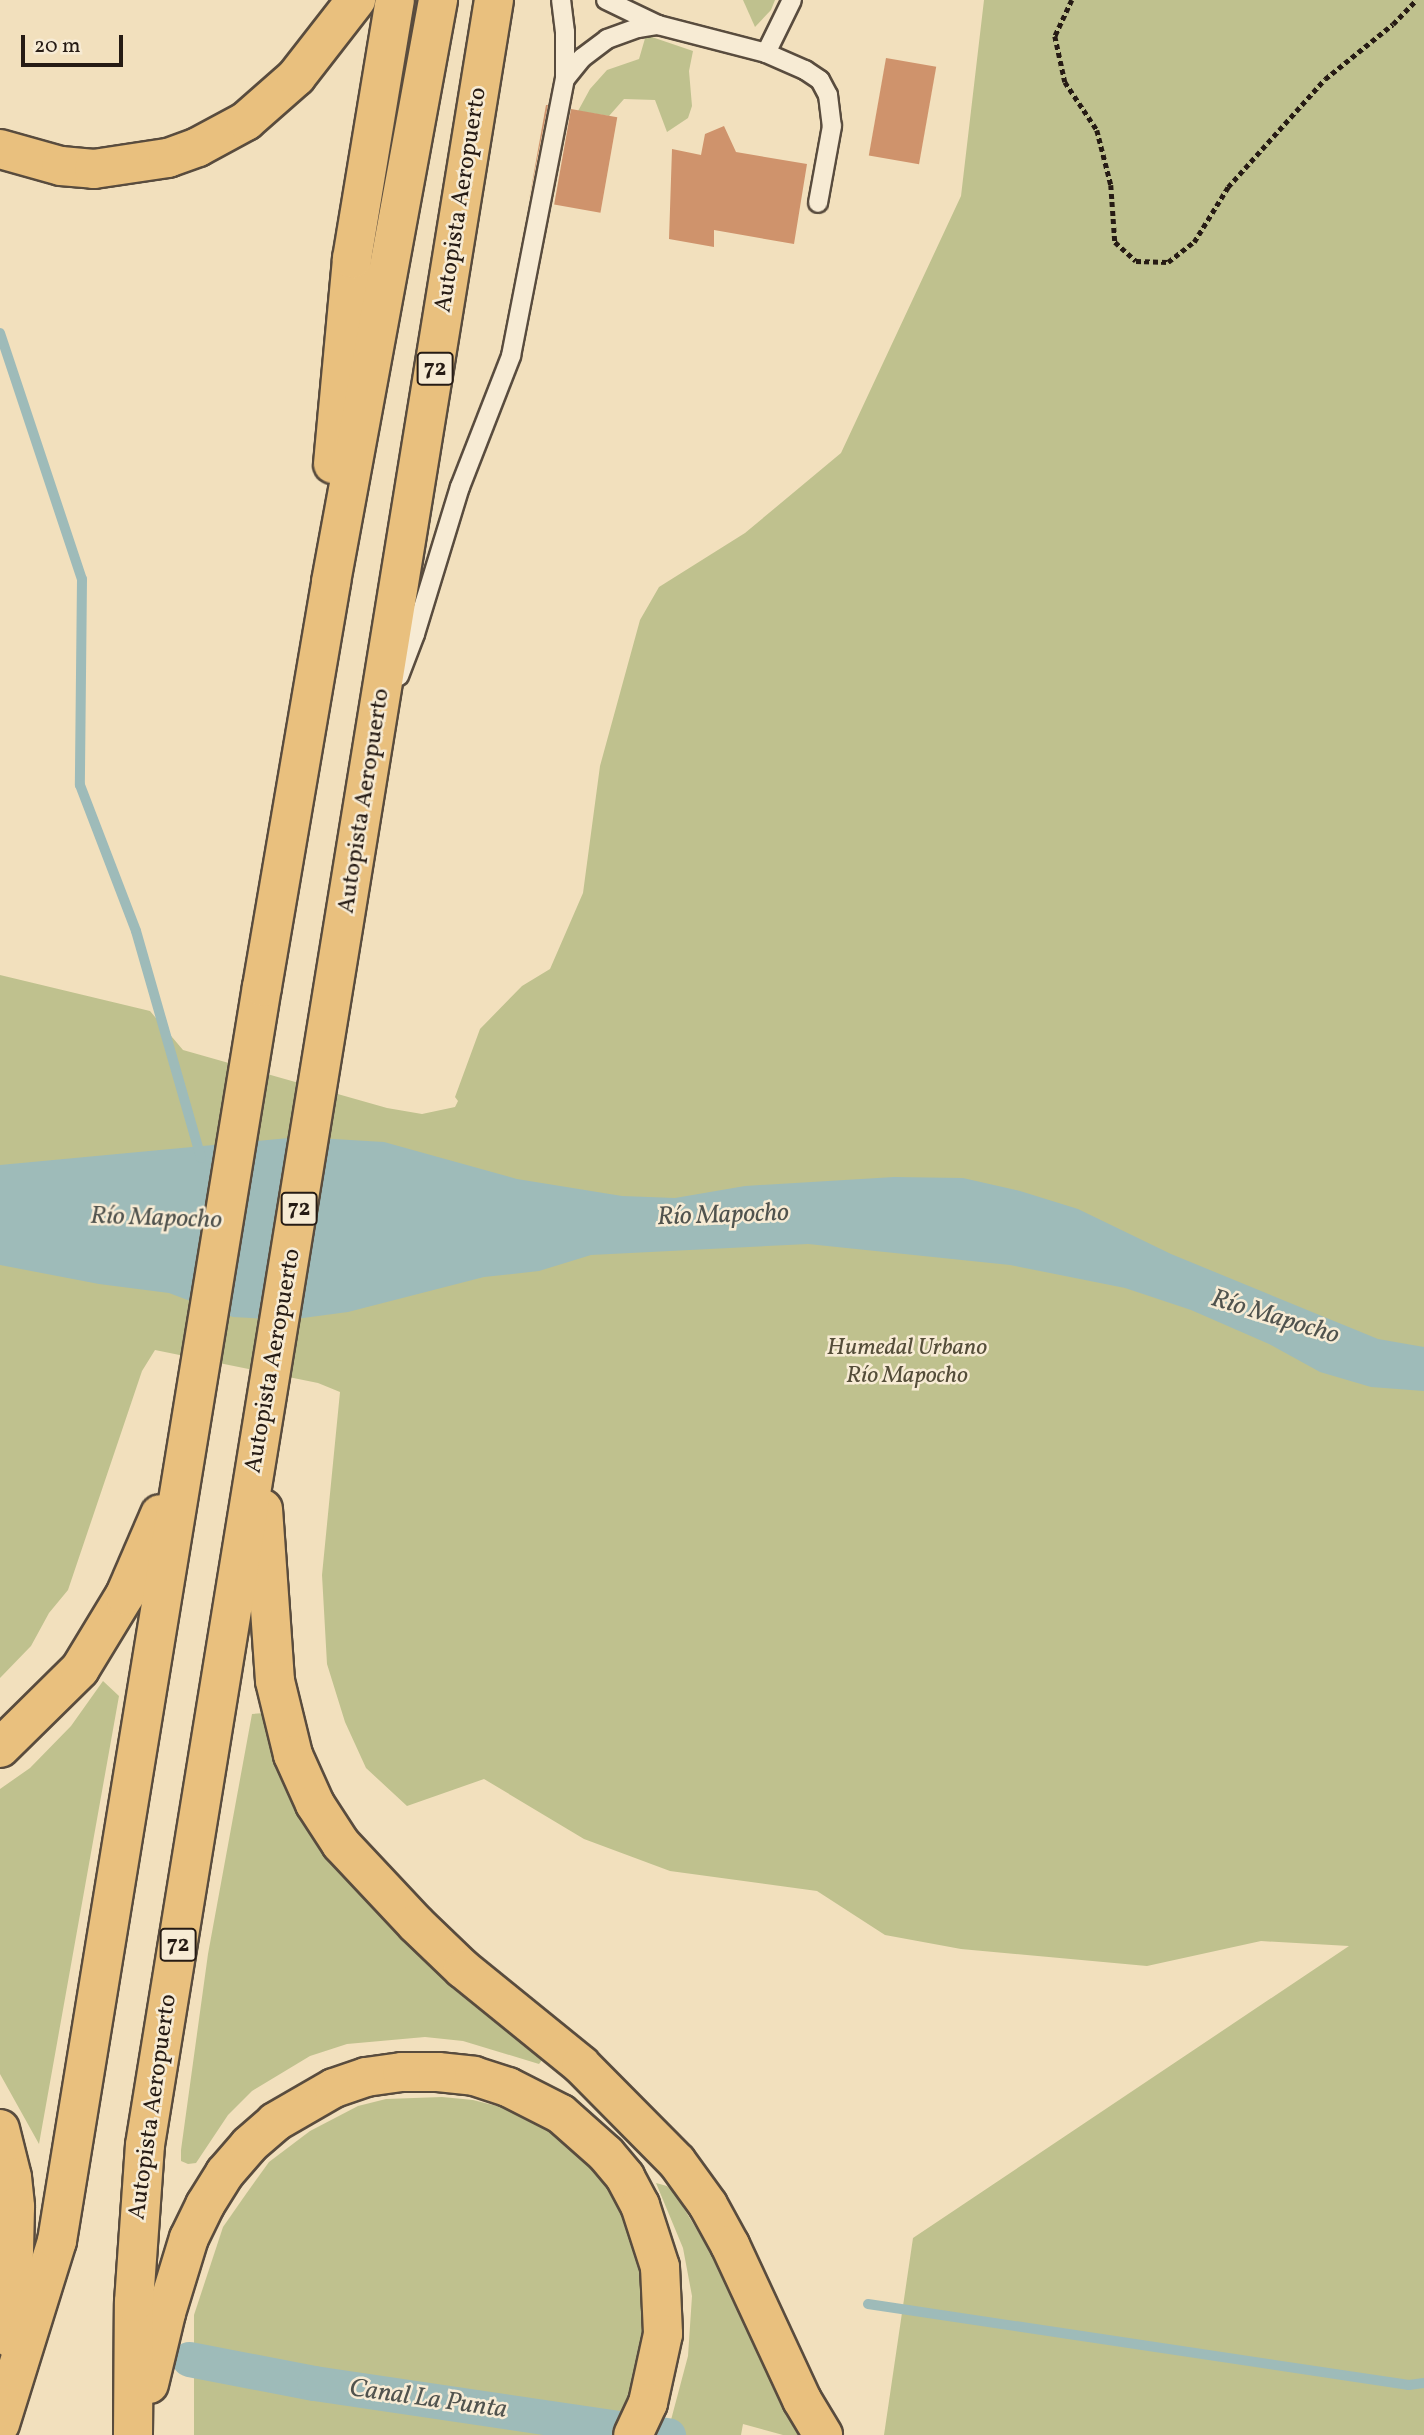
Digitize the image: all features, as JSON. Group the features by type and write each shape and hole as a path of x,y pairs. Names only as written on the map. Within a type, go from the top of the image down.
{"highway":[{"path":"0,149 61,166 94,169 168,158 198,147 246,121 296,77 356,0"},
{"path":"331,582 333,445 343,327 395,0"},
{"path":"4,2411 57,2241 262,987 331,582 438,0"},
{"name":"Autopista Aeropuerto","path":"133,2435 134,2302 145,2145 335,995 495,0"},
{"path":"261,1440 275,1681 293,1755 314,1804 341,1844 416,1924 463,1969 582,2065 677,2162 708,2205 730,2245 802,2400 823,2435"},
{"path":"0,1748 80,1670 104,1634 125,1595 182,1464"},
{"path":"140,2435 156,2353 181,2263 205,2204 225,2173 249,2145 303,2104 366,2077 402,2071 474,2076 535,2099 585,2132 625,2177 652,2235 663,2299 663,2334 641,2419"},
{"path":"0,2129 12,2177 17,2238 4,2411"}],"lane":[{"path":"375,737 415,634 460,486 507,368 565,79 565,32 561,0"},
{"path":"606,0 658,25 766,53 805,70 820,80 828,95 832,126 818,203"},
{"path":"766,53 792,0"},
{"path":"565,79 582,58 607,39 638,28 658,25"}],"path":[{"path":"1072,0 1055,36 1065,82 1097,130 1111,185 1115,242 1136,261 1168,262 1194,242 1228,187 1325,79 1394,24 1416,0"}],"green space":[{"path":"743,0 775,0 771,10 755,27"},
{"name":"Humedal Urbano Río Mapocho","path":"984,0 1424,0 1424,2435 884,2435 913,2238 1349,1946 1261,1941 1147,1966 961,1949 885,1935 817,1891 670,1871 584,1839 484,1779 407,1806 366,1768 345,1722 327,1664 322,1575 340,1392 318,1383 155,1350 142,1371 68,1590 49,1613 31,1646 0,1678 0,975 150,1011 183,1050 387,1108 422,1114 455,1107 458,1101 455,1097 480,1029 522,986 550,969 583,893 600,766 640,620 659,587 745,533 841,453 961,196"},
{"path":"646,35 693,51 689,71 692,106 688,118 667,132 655,100 624,99 609,116 578,111 590,89 607,70 639,59"},
{"path":"103,1681 119,1696 39,2144 0,2074 0,1789 30,1768 71,1726"},
{"path":"265,1713 272,1752 286,1788 309,1829 545,2056 539,2064 463,2041 425,2037 347,2044 310,2056 252,2091 228,2115 196,2163 188,2164 181,2161 181,2150 208,1954 252,1714"},
{"path":"442,2097 473,2100 521,2112 565,2136 599,2166 646,2249 651,2348 615,2435 194,2435 194,2315 223,2227 269,2162 310,2131 358,2106 386,2099"},
{"path":"656,2183 667,2186 674,2192 720,2268 801,2435 783,2435 743,2424 741,2435 667,2435 688,2356 692,2296 683,2248"}],"water":[{"name":"Río Mapocho","path":"300,1137 384,1142 517,1179 622,1196 675,1198 745,1186 894,1177 963,1178 1020,1191 1078,1209 1171,1254 1378,1339 1424,1347 1424,1391 1371,1387 1320,1372 1269,1344 1191,1310 1125,1288 1010,1265 808,1244 591,1255 539,1271 484,1277 348,1312 288,1320 233,1317 169,1293 99,1284 0,1265 0,1165"}],"building":[{"path":"886,58 936,67 919,164 869,155"},
{"path":"546,105 548,105 529,200"},
{"path":"571,109 617,117 600,213 554,205"},
{"path":"724,126 736,152 807,164 794,244 714,230 714,247 669,239 672,149 701,155 705,134"}],"waterway":[{"path":"0,333 82,579 80,785 136,931 201,1158"},
{"path":"868,2304 1409,2385 1424,2383"},
{"name":"Canal La Punta","path":"189,2359 314,2383 668,2435"}]}
